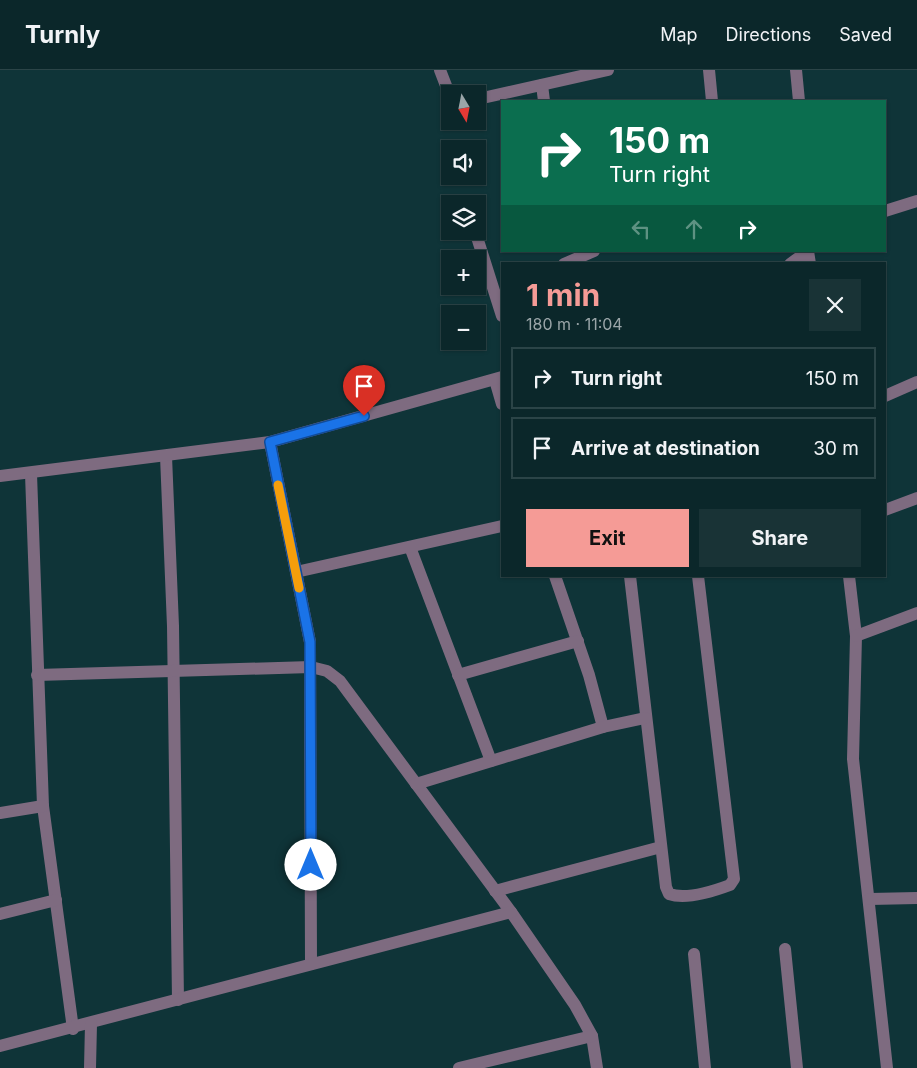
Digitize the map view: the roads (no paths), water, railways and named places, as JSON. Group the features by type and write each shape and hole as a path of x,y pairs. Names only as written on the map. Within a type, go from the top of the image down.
{"street":[{"path":"440,70 446,85"},
{"path":"486,97 608,70"},
{"path":"709,70 712,100"},
{"path":"796,70 800,100"},
{"path":"542,85 544,100"},
{"path":"886,211 917,201"},
{"path":"478,240 499,291 501,308"},
{"path":"569,262 592,252"},
{"path":"793,262 807,252"},
{"path":"0,476 31,474 270,442 499,379 501,396"},
{"path":"886,396 917,382"},
{"path":"270,442 310,642 311,964"},
{"path":"166,456 174,671 178,1000"},
{"path":"31,474 37,675 44,806 73,1029"},
{"path":"886,510 917,498"},
{"path":"296,572 501,526"},
{"path":"410,547 491,761"},
{"path":"555,577 578,641 603,727"},
{"path":"630,577 666,887 669,894 677,897 722,888 730,885 734,879 698,577"},
{"path":"849,577 856,636 853,759 870,899 887,1068"},
{"path":"856,636 917,613"},
{"path":"458,675 578,641"},
{"path":"37,675 311,667 327,670 340,681 511,912 575,1005 592,1036 597,1068"},
{"path":"416,784 603,727 645,718"},
{"path":"0,813 44,806"},
{"path":"495,891 661,847"},
{"path":"870,899 917,898"},
{"path":"0,914 56,900"},
{"path":"0,1046 73,1029 511,912"},
{"path":"785,949 797,1068"},
{"path":"694,954 705,1068"},
{"path":"90,1068 92,1024"},
{"path":"458,1068 592,1036"}]}
